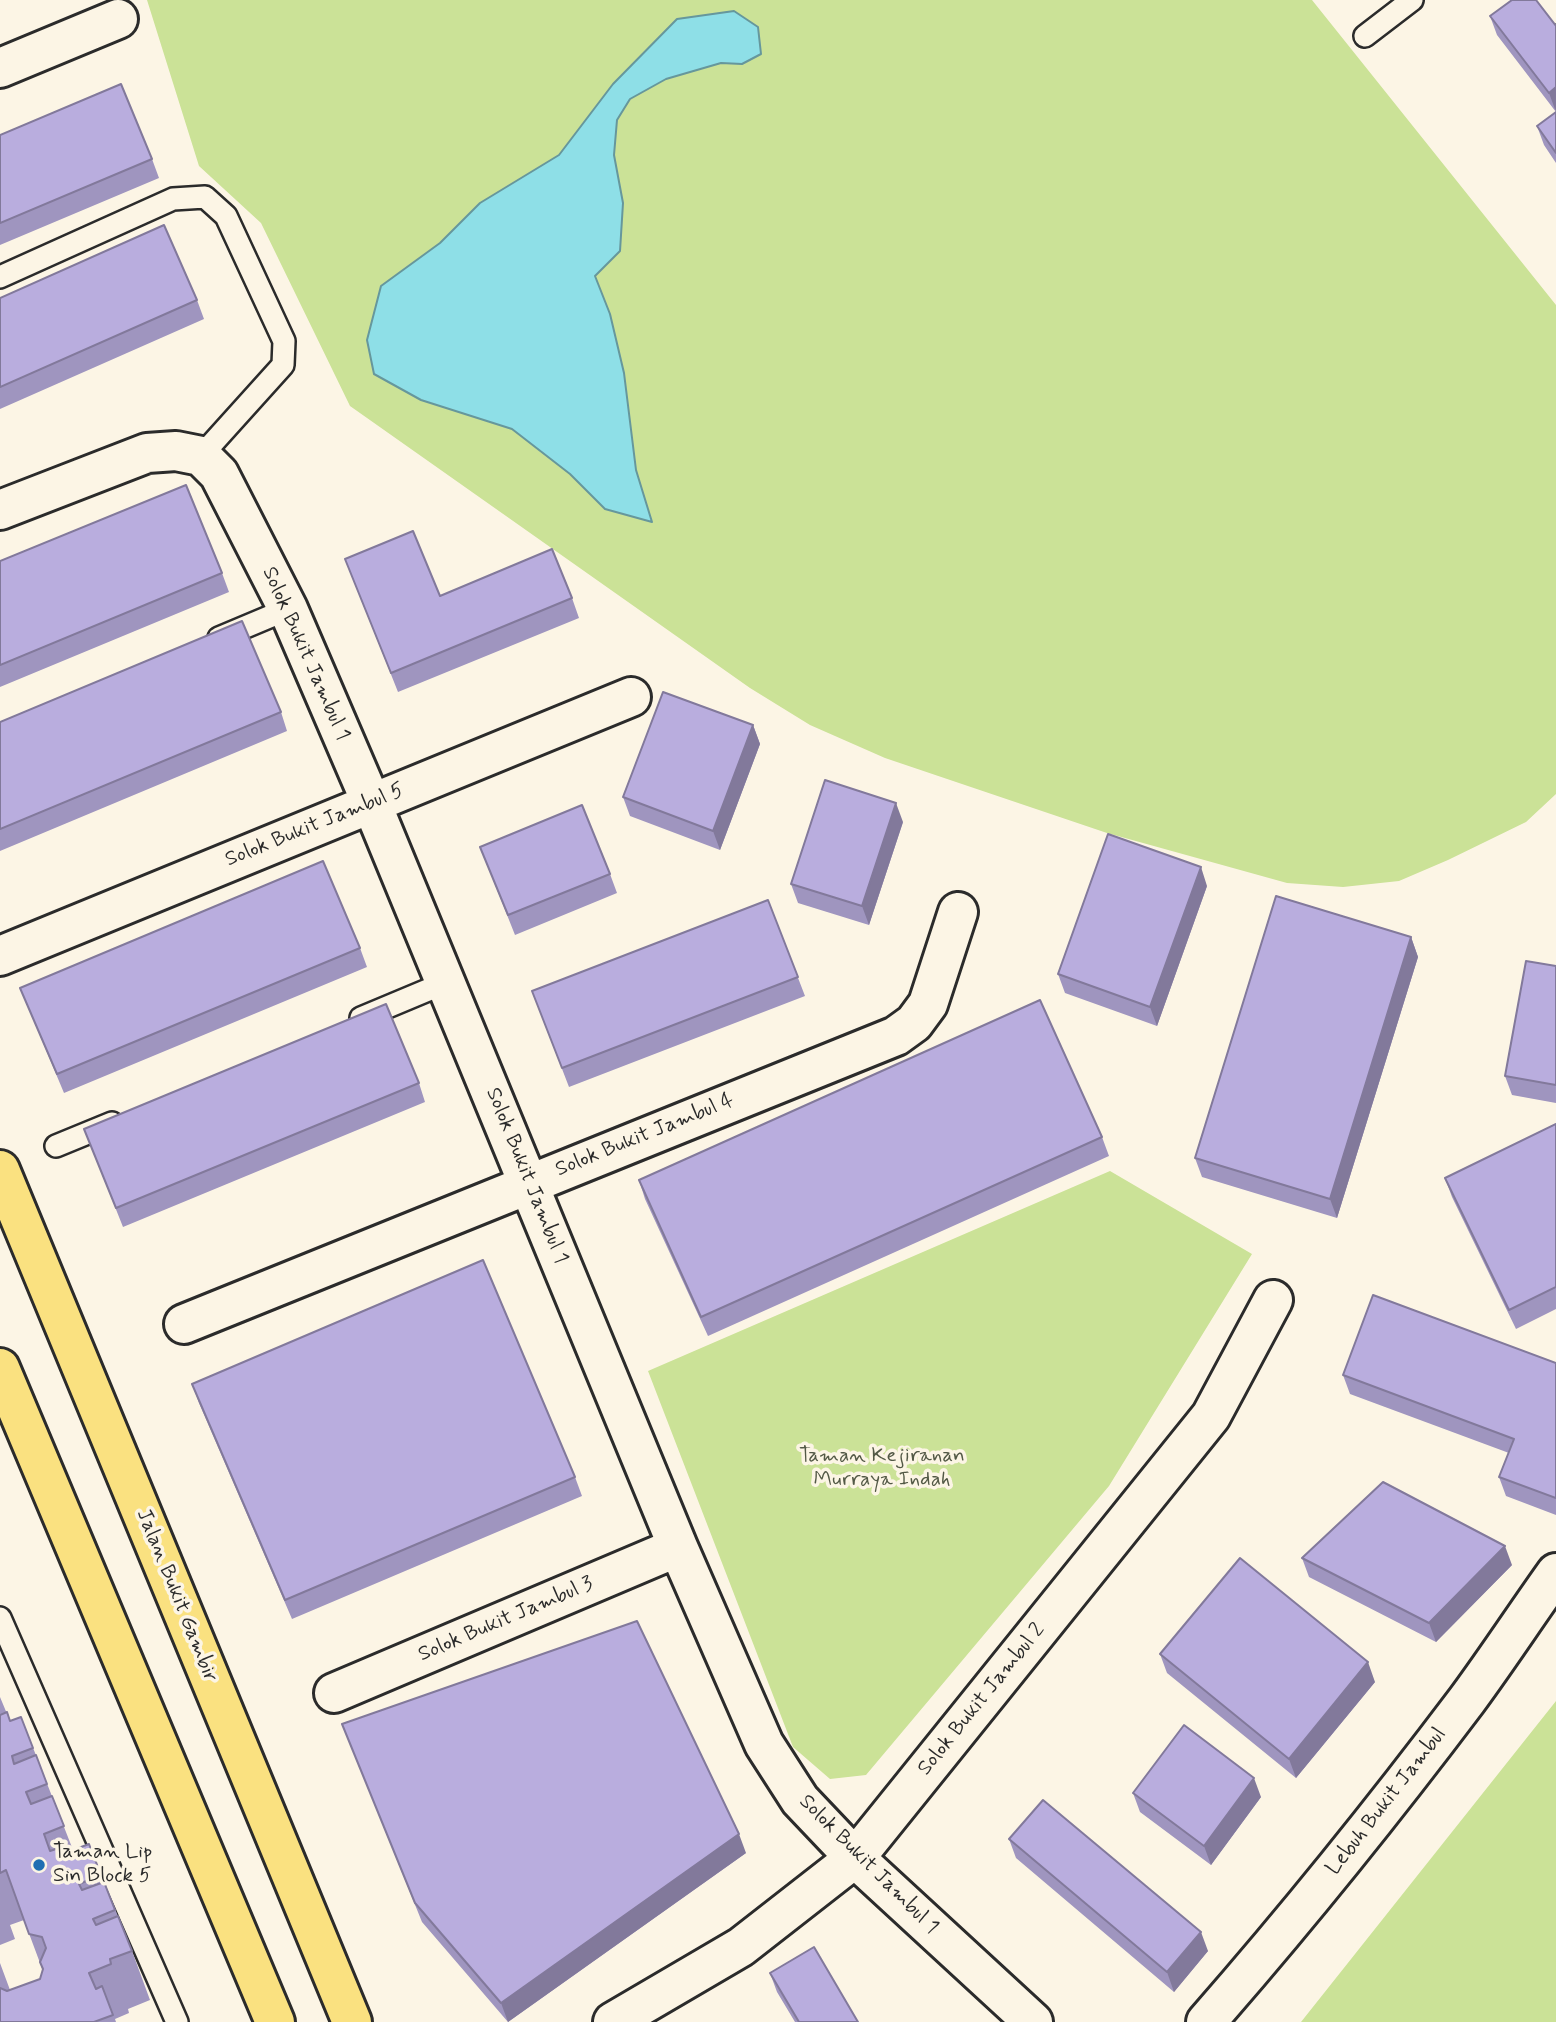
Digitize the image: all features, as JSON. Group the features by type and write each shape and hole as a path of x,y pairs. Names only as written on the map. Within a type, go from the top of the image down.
{"main road":[{"name":"Jalan Bukit Gambir","path":"0,1170 352,2022"},
{"path":"0,1368 275,2022"}],"street":[{"path":"0,68 118,19"},
{"path":"0,510 147,453 176,450 201,456"},
{"name":"Solok Bukit Jambul 1","path":"201,456 219,474 288,609 447,982 678,1547 764,1744 800,1800 855,1858 1033,2022"},
{"name":"Solok Bukit Jambul 5","path":"0,956 631,697"},
{"name":"Solok Bukit Jambul 4","path":"184,1324 896,1036 914,1023 928,1004 958,912"},
{"name":"Solok Bukit Jambul 2","path":"613,2022 741,1947 855,1858 1212,1416 1273,1300"},
{"name":"Solok Bukit Jambul 3","path":"334,1693 678,1547"},
{"name":"Lebuh Bukit Jambul","path":"1206,2022 1274,1944 1424,1755 1469,1697 1556,1573"}],"lane":[{"path":"1365,36 1412,0"},
{"path":"1544,0 1556,13"},
{"path":"0,277 173,199 205,197 216,206 226,216 284,341 283,365 201,456"},
{"path":"201,646 288,609"},
{"path":"346,1025 447,982"},
{"path":"56,1146 131,1115"},
{"path":"0,1618 177,2022"}],"green space":[{"path":"147,0 1312,0 1556,305 1556,794 1526,822 1399,881 1343,887 1287,883 1107,833 885,758 810,725 750,688 350,406 261,223 199,166"},
{"name":"Taman Kejiranan Murraya Indah","path":"1110,1171 1252,1254 1109,1486 866,1775 830,1779 793,1747 648,1371"},
{"path":"1556,1701 1556,2022 1301,2022"}],"water":[{"path":"734,11 758,27 761,54 742,64 721,63 666,79 630,99 617,120 614,155 623,203 620,251 595,276 610,314 624,373 636,470 652,522 605,509 570,474 512,429 421,400 374,374 367,340 381,286 440,243 480,203 559,155 613,84 677,19"}],"building":[{"path":"1512,0 1536,0 1556,26 1556,87 1549,93 1490,16"},
{"path":"121,84 152,159 0,223 0,135"},
{"path":"1556,112 1556,153 1537,126"},
{"path":"164,225 197,300 0,387 0,298"},
{"path":"186,485 222,573 0,665 0,561"},
{"path":"413,531 440,596 552,549 572,598 391,673 345,559"},
{"path":"242,621 281,712 0,829 0,722"},
{"path":"663,692 753,725 713,831 623,797"},
{"path":"825,780 896,803 862,906 791,884"},
{"path":"582,805 610,874 508,915 480,847"},
{"path":"1108,834 1201,867 1150,1007 1058,974"},
{"path":"323,861 360,948 57,1074 20,988"},
{"path":"1276,896 1411,937 1330,1199 1195,1158"},
{"path":"768,900 798,977 562,1068 532,991"},
{"path":"1526,961 1556,966 1556,1085 1505,1076"},
{"path":"1040,1000 1102,1137 701,1317 639,1180"},
{"path":"386,1004 419,1083 116,1208 84,1129"},
{"path":"1556,1124 1556,1287 1509,1310 1445,1178"},
{"path":"483,1260 575,1477 285,1600 192,1384"},
{"path":"1373,1295 1556,1363 1556,1498 1499,1477 1514,1439 1343,1375"},
{"path":"1383,1482 1505,1546 1429,1623 1302,1558"},
{"path":"1240,1558 1368,1662 1289,1759 1160,1654"},
{"path":"637,1621 739,1834 501,2003 415,1903 342,1724"},
{"name":"Taman Lip Sin Block 5","path":"7,1712 10,1721 21,1717 33,1748 12,1756 14,1764 36,1755 47,1784 26,1792 31,1804 52,1796 64,1826 44,1834 50,1851 65,1846 68,1852 89,1844 101,1875 79,1884 82,1890 104,1882 115,1910 93,1919 96,1925 118,1916 132,1951 110,1959 111,1964 89,1973 96,1989 102,1986 113,2015 94,2022 0,2022 0,1988 7,1991 40,1979 43,1969 40,1962 46,1948 42,1937 29,1934 6,1870 0,1873 0,1715"},
{"path":"1184,1725 1254,1778 1204,1846 1133,1793"},
{"path":"1043,1800 1201,1932 1167,1972 1009,1839"},
{"path":"814,1947 858,2022 799,2022 770,1973"}],"place":[{"name":"Taman Lip Sin Block 5","path":"39,1865"}]}
